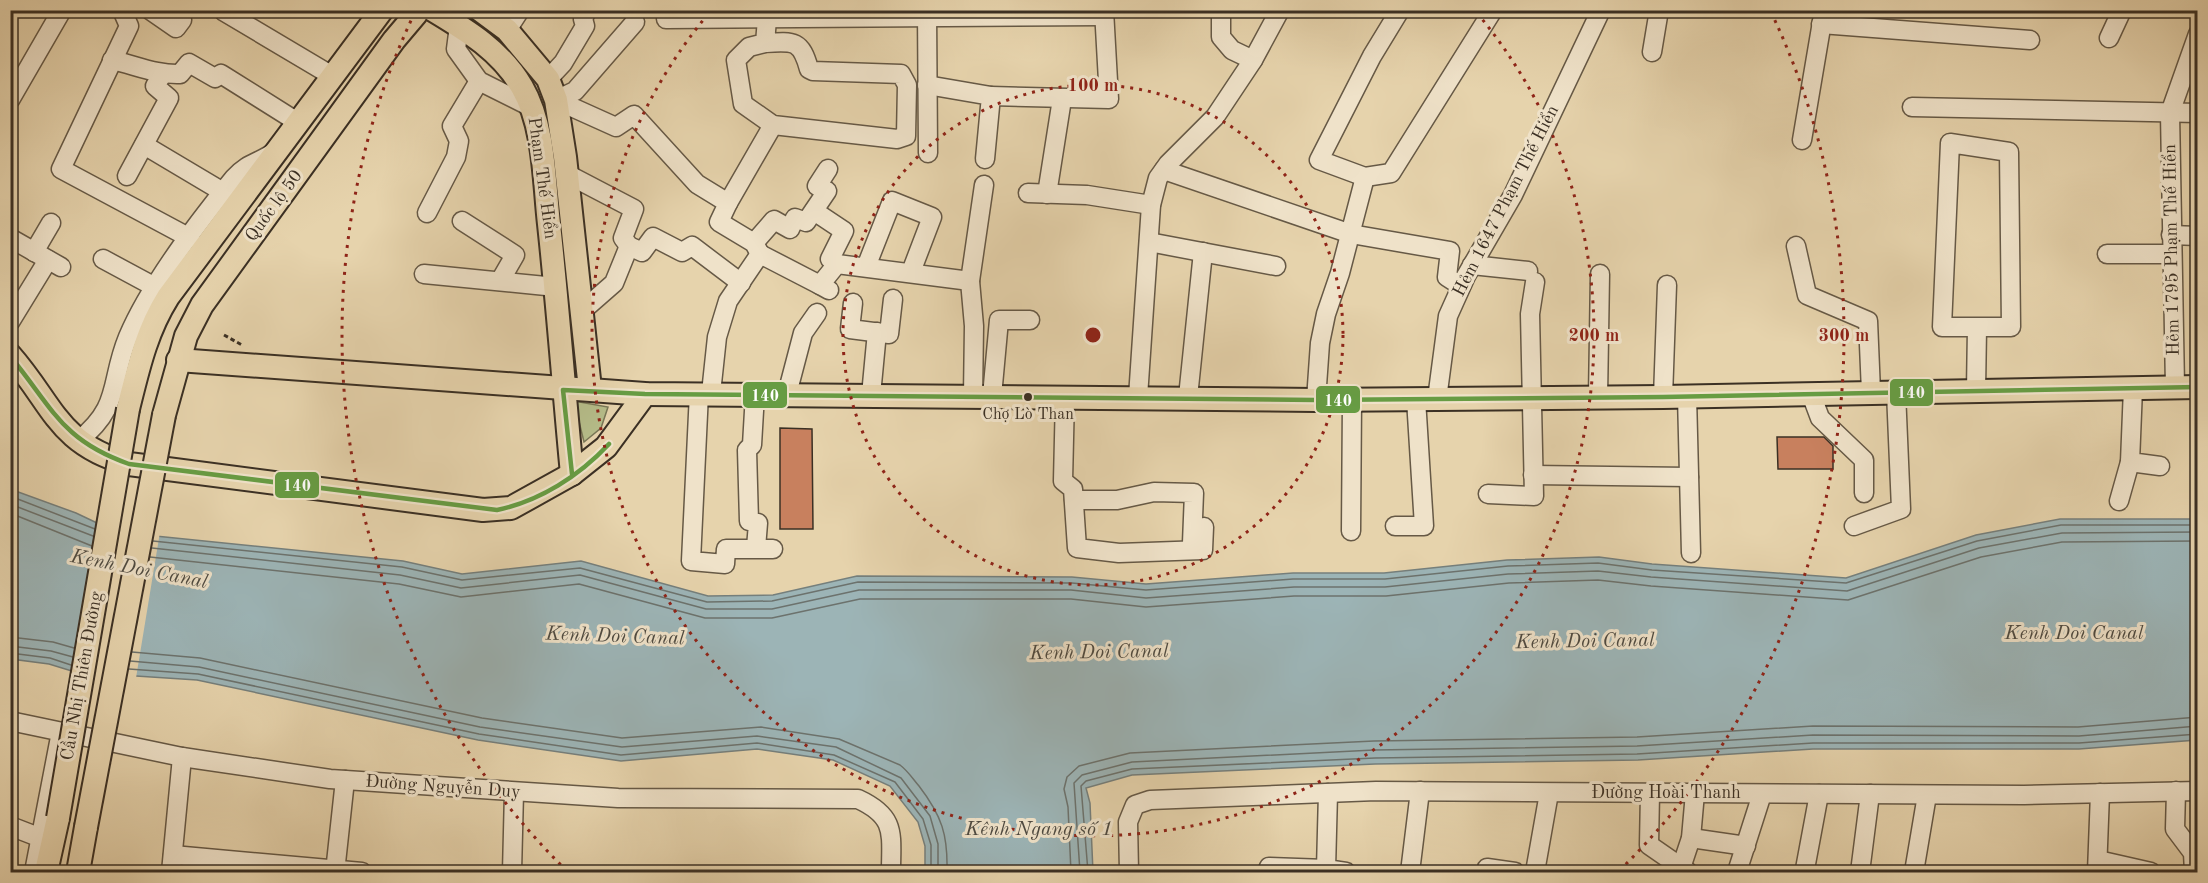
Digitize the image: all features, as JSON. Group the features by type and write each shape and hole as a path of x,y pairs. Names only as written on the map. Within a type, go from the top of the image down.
{"main road":[{"name":"Quốc lộ 50","path":"128,409 142,351 153,320 214,232 300,123 382,10"},
{"path":"480,10 507,30 552,89"},
{"name":"Quốc lộ 50","path":"164,415 186,336 202,304 394,40 420,11"},
{"name":"Phạm Thế Hiển","path":"420,11 459,26 498,55 511,70 531,107 542,160 572,474"},
{"name":"Phạm Thế Hiển","path":"552,89 566,165 590,390"},
{"path":"542,160 566,165"},
{"path":"10,355 55,417 78,441 91,451 129,464 483,510 511,508 572,474 606,447 645,394"},
{"path":"178,360 563,390 645,394 1352,400 2198,387"},
{"name":"Cầu Nhị Thiên Đường","path":"46,873 128,409"},
{"name":"Cầu Nhị Thiên Đường","path":"78,873 164,415"}],"street":[{"path":"10,100 62,10"},
{"path":"122,10 129,26 61,169 93,184 190,238"},
{"path":"150,10 176,28 182,20"},
{"path":"507,30 520,10"},
{"path":"552,89 563,63 585,26 582,19 587,10"},
{"path":"1221,10 1221,37 1232,50 1253,60"},
{"path":"1138,397 1151,205 1158,178 1215,117 1253,60 1280,10"},
{"path":"1400,10 1372,56 1319,160 1365,177 1391,173 1493,10"},
{"name":"Hẻm 1647 Phạm Thế Hiển","path":"1395,526 1424,526 1427,399 1448,316 1472,265 1513,195 1601,10"},
{"path":"1653,52 1659,10"},
{"path":"2109,38 2122,10"},
{"path":"223,11 244,16 334,77"},
{"path":"666,19 767,18 800,14 1104,13 1109,99 991,96 927,90 907,95"},
{"path":"927,14 928,153"},
{"path":"1802,140 1823,17 2030,40"},
{"path":"765,43 767,18"},
{"path":"552,89 575,91 635,22"},
{"path":"459,26 456,50 479,81 531,107"},
{"name":"Hẻm 1795 Phạm Thế Hiển","path":"2175,387 2170,113 2198,34"},
{"path":"786,42 796,45 807,56 809,69 813,71 901,74 905,77 907,95 906,136 903,139 773,125 743,104 736,75 738,55 749,47 765,43 786,42"},
{"path":"112,60 140,66 162,75 180,74 189,63 214,78 221,74 300,123"},
{"path":"127,176 169,98 154,86 162,75"},
{"path":"427,213 456,157 459,141 452,126 479,81"},
{"path":"552,89 616,127 634,115 697,184 728,203"},
{"path":"985,159 991,96"},
{"path":"1047,194 1062,99"},
{"path":"1912,107 2198,113"},
{"path":"773,125 719,222 757,249 824,287 837,264"},
{"path":"1950,143 2009,153 2011,327 1977,328 1942,327 1950,143"},
{"path":"144,145 222,192"},
{"path":"78,441 99,423 109,408 128,337 155,287 222,192 248,164 268,157 280,147"},
{"path":"566,165 634,209 622,238 629,246 642,252 652,237 682,252 692,246 741,283"},
{"path":"755,394 752,446 747,450 749,521 758,523 765,549 726,549 725,564 692,561 705,393 717,337 728,301 741,283 774,219 790,229 795,218 807,222 827,191 817,186 828,169"},
{"path":"1164,170 1351,234 1450,251 1448,277 1461,286"},
{"path":"1316,400 1320,343 1365,177"},
{"path":"983,396 970,281 984,185"},
{"path":"1028,193 1087,195 1151,205"},
{"path":"866,267 892,201 932,217 911,272"},
{"path":"814,211 844,231 830,259 837,264 970,281"},
{"path":"462,221 515,255 500,281"},
{"path":"10,322 48,260 51,223"},
{"path":"2171,235 2198,236"},
{"path":"10,238 48,260"},
{"path":"1149,242 1276,266"},
{"path":"582,311 614,283 629,246"},
{"path":"1796,246 1807,295 1868,321 1871,392"},
{"path":"1188,398 1203,252"},
{"path":"2107,254 2171,254"},
{"path":"103,259 155,287"},
{"path":"1472,265 1531,277 1530,398 1534,496 1488,494"},
{"path":"424,274 556,288"},
{"path":"1598,398 1600,274"},
{"path":"1663,397 1667,285"},
{"path":"853,303 850,329 889,334 893,299"},
{"path":"787,394 796,331 818,313"},
{"path":"983,396 999,320 1030,320"},
{"path":"1976,390 1977,328"},
{"path":"871,395 877,332"},
{"path":"2119,501 2130,462 2133,388"},
{"path":"1854,526 1901,509 1896,392"},
{"path":"1811,394 1820,418 1864,460 1864,493"},
{"path":"1065,396 1063,481 1073,489 1077,548 1119,554 1203,550 1204,527"},
{"path":"1687,396 1691,553"},
{"path":"1351,531 1352,400"},
{"path":"2130,462 2160,466"},
{"path":"1533,475 1689,477"},
{"path":"1074,500 1117,500 1154,492 1194,493 1191,551"},
{"name":"Đường Nguyễn Duy","path":"10,721 182,757 345,780 618,798 858,799 878,808 888,823 891,873"},
{"path":"34,873 62,732"},
{"path":"182,757 172,864 362,873"},
{"path":"335,871 345,780"},
{"path":"1410,873 1420,791"},
{"name":"Đường Hoài Thanh","path":"1129,873 1128,822 1135,805 1150,800 1328,792 1420,791 1927,795 2198,791"},
{"path":"2176,791 2175,829 2193,854 2195,870"},
{"path":"512,873 514,792"},
{"path":"1326,869 1328,792"},
{"path":"1535,873 1549,793"},
{"path":"1650,793 1649,845 1685,870 1691,838 1695,793"},
{"path":"2100,793 2094,868 2151,873"},
{"path":"1737,873 1762,794"},
{"path":"1806,869 1819,794"},
{"path":"1860,873 1870,794"},
{"path":"1914,873 1927,795"},
{"path":"10,826 41,838"},
{"path":"1691,838 1746,846"},
{"path":"1267,873 1269,867 1326,869 1346,873"},
{"path":"1487,868 1515,873"}],"green space":[{"path":"574,401 608,407 601,428 584,442"}],"water":[{"name":"Kenh Doi Canal","path":"10,489 76,513 116,532 403,561 462,574 581,561 708,596 773,595 857,576 1072,577 1146,584 1293,573 1384,573 1507,560 1599,557 1652,564 1846,578 1976,535 2060,519 2197,519 2197,740 2079,749 1813,749 1638,760 1375,764 1132,775 1086,788 1090,803 1093,872 925,872 925,846 918,822 890,786 833,760 757,749 621,761 478,740 197,680 75,672 49,664 11,659"}],"pier":[{"path":"97,520 117,529 160,532 136,678 71,674"}],"building":[{"path":"780,428 812,429 813,529 780,529"},
{"path":"1777,437 1824,437 1833,446 1833,469 1778,469"}],"transit line":[{"name":"140","path":"10,356 49,407 73,433 106,455 129,464 497,510 513,506 558,486 585,467 609,444"},
{"name":"140","path":"572,474 563,390 645,394 1316,400 1663,397 2198,387"}],"place":[{"name":"Chợ Lò Than","path":"1028,397"}],"water label":[{"name":"Kênh Ngang số 1","path":"1039,830"}]}
